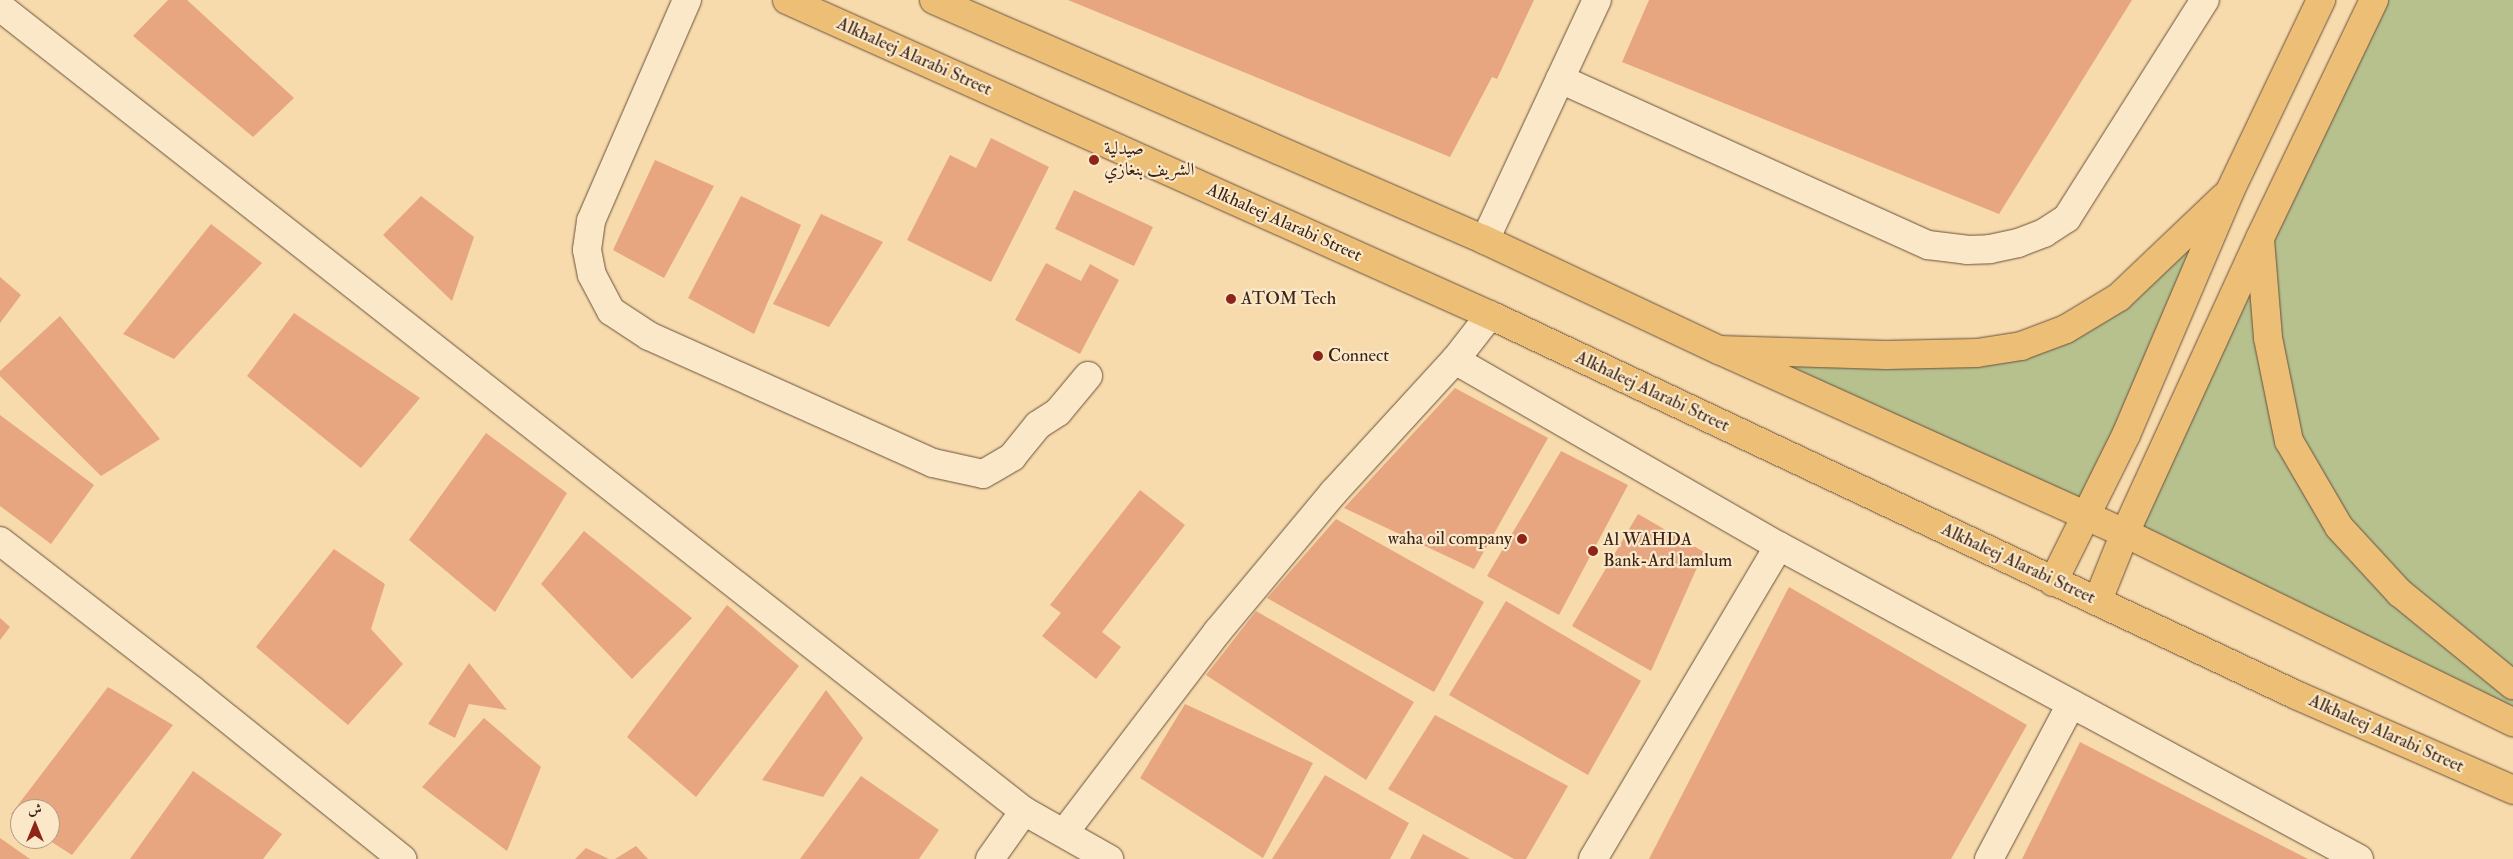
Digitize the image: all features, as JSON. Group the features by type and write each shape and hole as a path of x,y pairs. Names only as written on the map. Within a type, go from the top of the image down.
{"main road":[{"name":"Alkhaleej Alarabi Street","path":"787,0 1490,315 2296,695 2513,790"},
{"path":"934,0 1485,240 1719,350 2125,533 2513,722"},
{"path":"2053,582 2126,435 2230,191 2321,0"},
{"path":"2098,600 2125,533 2260,238 2374,0"},
{"path":"1719,350 1886,355 1976,353 2022,346 2066,329 2119,298 2230,191"},
{"path":"2260,238 2268,338 2289,441 2339,527 2345,534 2400,593 2513,685"}],"street":[{"path":"687,0 591,221 587,250 592,275 611,312 649,336 933,464 983,474 1012,457 1038,425 1058,412 1088,376"},
{"path":"1485,240 1597,0"},
{"path":"1560,79 1928,245 1967,250 1990,248 2018,243 2044,233 2067,218 2205,0"},
{"path":"0,7 1024,811 1109,859"},
{"path":"1064,833 1218,631 1333,493 1455,360 1490,315"},
{"path":"1455,360 1779,546 2358,859"},
{"path":"0,541 192,690 402,859"},
{"path":"1593,859 1779,546"},
{"path":"1989,859 2071,704"},
{"path":"990,859 1024,811"}],"green space":[{"path":"2386,0 2513,0 2513,676 2409,591 2348,526 2299,439 2276,335 2270,243"},
{"path":"2219,208 2084,509 1738,354 2063,337"},
{"path":"2259,247 2263,328 2332,523 2513,687 2513,719 2130,531"}],"building":[{"path":"168,0 187,0 294,98 253,137 133,36"},
{"path":"1068,0 1534,0 1497,79 1492,77 1450,157"},
{"path":"1649,0 2132,0 1999,214 1622,62"},
{"path":"991,138 1049,167 991,282 907,240 950,155 976,168"},
{"path":"655,160 714,186 664,278 613,250"},
{"path":"1074,190 1153,227 1134,266 1055,229"},
{"path":"421,196 474,237 452,301 383,235"},
{"path":"741,196 801,225 754,334 688,298"},
{"path":"821,214 883,242 829,327 773,304"},
{"path":"211,224 262,263 174,359 123,334"},
{"path":"1046,263 1081,281 1090,264 1119,280 1080,354 1015,320"},
{"path":"0,277 21,295 0,323"},
{"path":"294,313 420,398 361,468 247,376"},
{"path":"60,316 160,439 101,476 0,376 0,371"},
{"path":"1455,388 1548,438 1474,569 1344,508"},
{"path":"0,415 94,485 51,544 0,506"},
{"path":"486,433 567,493 495,612 409,540"},
{"path":"1561,451 1628,485 1559,615 1487,576"},
{"path":"1140,490 1185,525 1102,632 1121,647 1096,679 1042,636 1061,613 1050,605"},
{"path":"1638,514 1704,552 1651,671 1572,626"},
{"path":"1336,519 1484,602 1434,692 1267,598"},
{"path":"584,531 692,618 632,679 541,584"},
{"path":"334,549 385,584 371,629 403,664 348,725 256,647"},
{"path":"1789,587 2027,725 1951,859 1649,859"},
{"path":"1506,601 1641,681 1588,775 1449,695"},
{"path":"727,605 799,666 696,797 627,737"},
{"path":"1256,611 1414,702 1366,780 1206,675"},
{"path":"0,618 10,627 0,640"},
{"path":"469,663 507,710 469,704 455,738 428,724"},
{"path":"108,687 173,725 72,855 60,847 60,799 22,799"},
{"path":"826,690 863,738 823,797 762,780"},
{"path":"1185,704 1313,763 1263,858 1140,778"},
{"path":"1435,715 1568,786 1526,859 1514,859 1388,789"},
{"path":"484,718 541,767 507,851 422,787"},
{"path":"2080,742 2308,859 2022,859"},
{"path":"193,771 282,834 263,859 130,859"},
{"path":"1325,775 1409,823 1390,859 1272,859"},
{"path":"861,776 939,830 919,859 800,859"},
{"path":"1423,834 1470,859 1410,859"},
{"path":"0,838 10,845 10,849 16,849 30,859 0,859"},
{"path":"636,846 648,859 615,859"},
{"path":"586,848 609,859 575,859"}],"place":[{"name":"صيدلية الشريف بنغازي","path":"1094,160"},
{"name":"ATOM Tech","path":"1231,299"},
{"name":"Connect","path":"1318,356"},
{"name":"waha oil company","path":"1522,539"},
{"name":"Al WAHDA Bank-Ard lamlum","path":"1593,551"}]}
